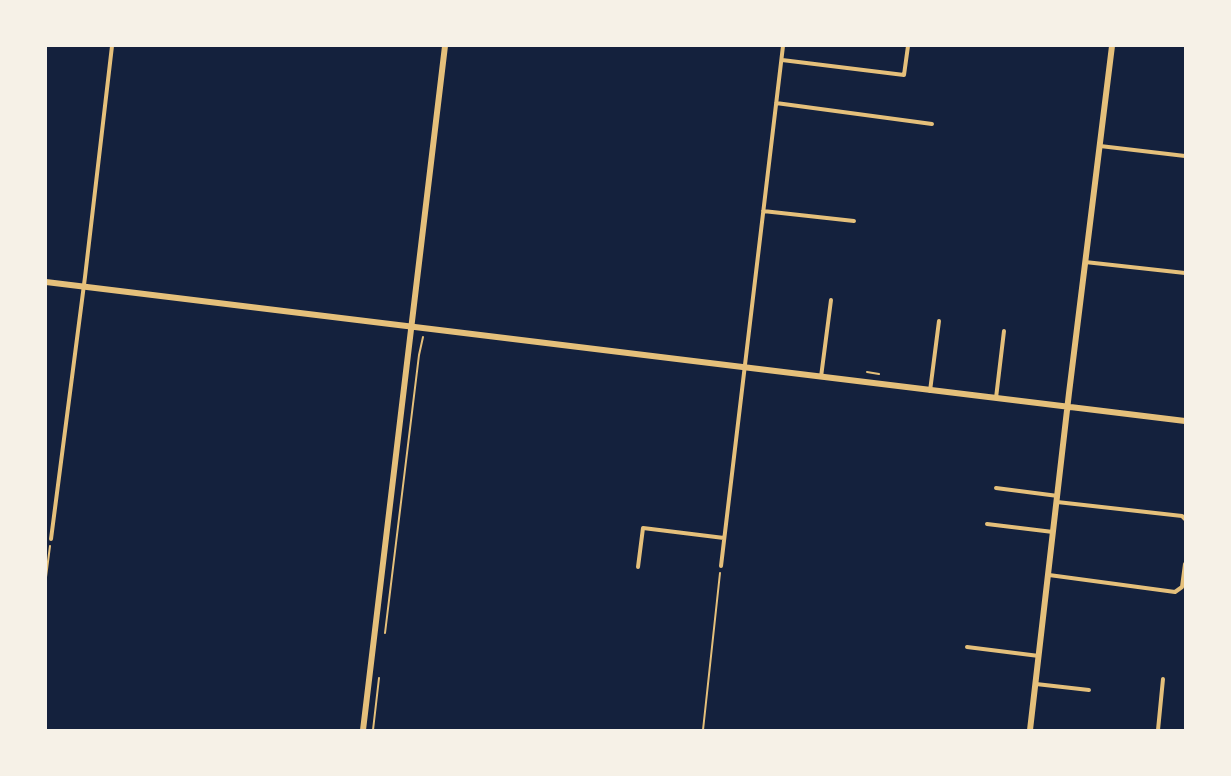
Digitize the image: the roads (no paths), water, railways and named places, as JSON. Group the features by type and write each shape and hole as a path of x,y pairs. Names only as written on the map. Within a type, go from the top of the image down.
{"street":[{"path":"51,539 84,286 112,46"},
{"path":"363,730 445,46"},
{"path":"721,566 783,46"},
{"path":"782,60 904,75 908,46"},
{"path":"1030,730 1112,46"},
{"path":"776,103 932,124"},
{"path":"1100,146 1185,156"},
{"path":"763,211 854,221"},
{"path":"1085,262 1185,273"},
{"path":"46,282 1185,421"},
{"path":"821,377 831,300"},
{"path":"930,391 939,321"},
{"path":"996,398 1004,331"},
{"path":"996,488 1057,499 1182,516 1185,519"},
{"path":"987,524 1054,532"},
{"path":"638,567 643,528 724,538"},
{"path":"1049,575 1175,592 1182,587 1185,564"},
{"path":"967,647 1039,656"},
{"path":"1158,730 1163,679"},
{"path":"1036,684 1088,690"}]}
